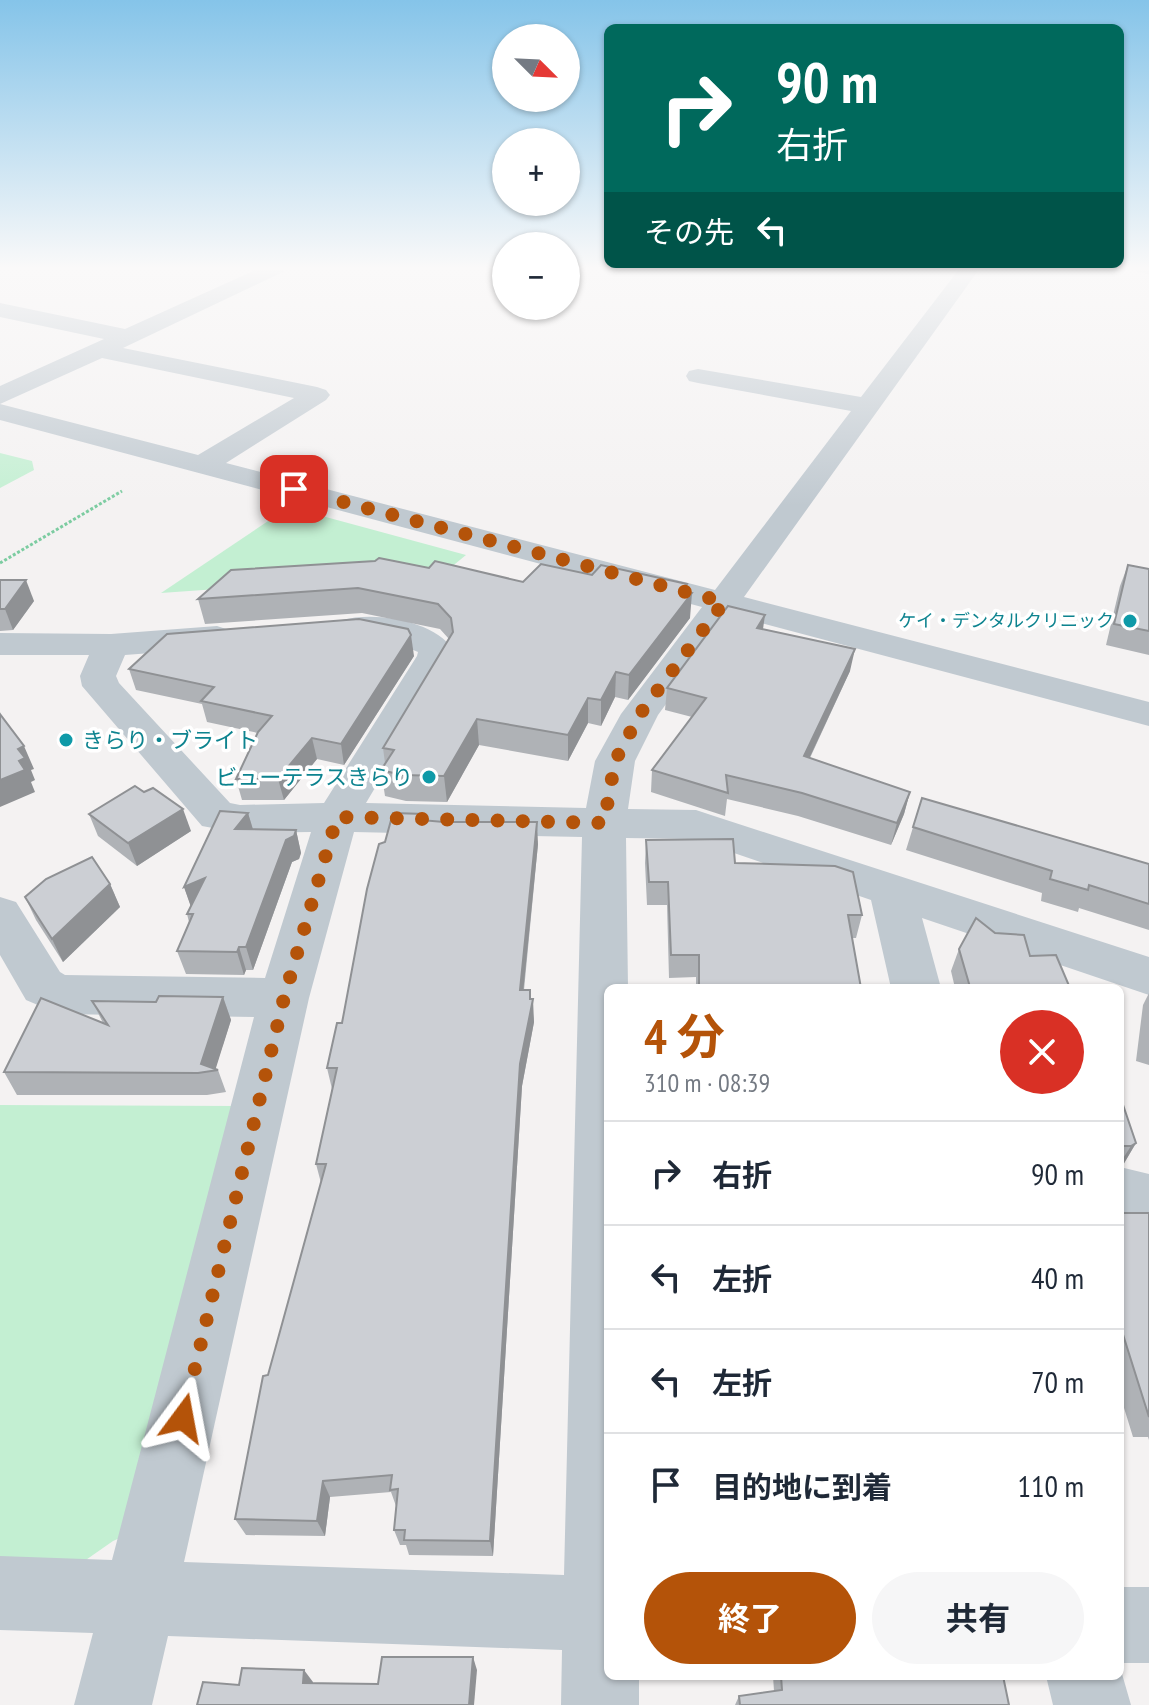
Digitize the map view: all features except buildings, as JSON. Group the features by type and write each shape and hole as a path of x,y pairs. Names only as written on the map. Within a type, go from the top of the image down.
{"street":[{"path":"0,396 104,348"},
{"path":"600,1705 604,1614 604,823 615,761 640,714 911,348"},
{"path":"99,350 317,395 202,465"},
{"path":"698,376 868,406"},
{"path":"0,412 1149,714"},
{"path":"113,1705 284,998 337,817 435,656 436,650 425,639 369,626 315,630"},
{"path":"0,644 111,645 253,634"},
{"path":"111,645 98,676 101,686 210,812 224,818 337,817 696,825 1149,976"},
{"path":"892,891 915,984"},
{"path":"0,914 43,986 59,994 284,998"},
{"path":"1124,1194 1149,1201"},
{"path":"0,1593 604,1614"},
{"path":"1124,1625 1149,1625"},
{"path":"1086,1680 1092,1705"}],"path":[{"path":"0,563 122,491"}],"green space":[{"path":"0,453 32,461 34,470 0,488"},
{"path":"289,507 466,555 444,573 161,593"},
{"path":"0,1105 236,1106 127,1535 113,1541 70,1571 0,1565"}],"place":[{"name":"ケイ・デンタルクリニック","path":"1130,621"},
{"name":"きらり・ブライト","path":"66,740"},
{"name":"ビューテラスきらり","path":"429,777"}],"route":[{"path":"183,1418 284,998 337,817 604,823 615,761 640,714 724,602 294,489"}]}
